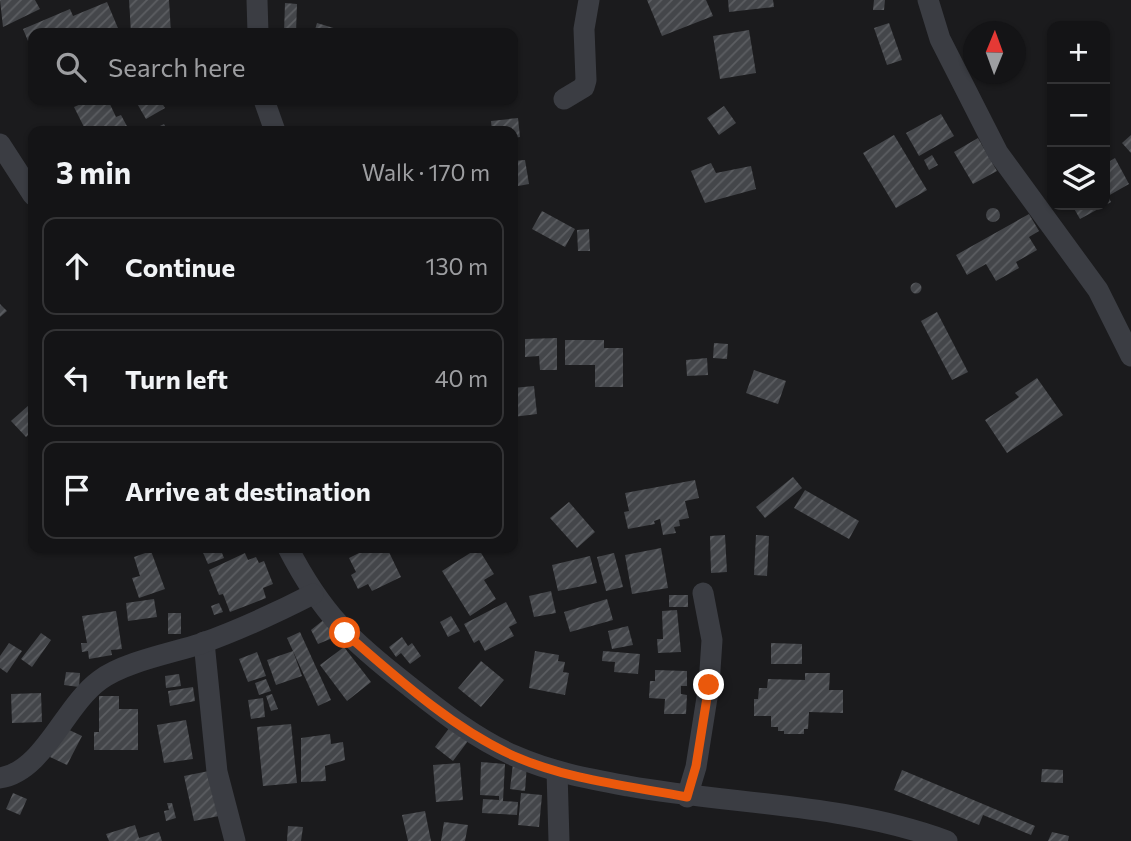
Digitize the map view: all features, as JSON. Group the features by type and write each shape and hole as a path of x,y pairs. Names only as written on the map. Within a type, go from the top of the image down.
{"street":[{"path":"257,0 258,28"},
{"path":"564,99 584,87 586,80 584,29 589,0"},
{"path":"928,0 940,39 998,153 1098,290 1131,356"},
{"path":"266,105 273,126"},
{"path":"0,144 28,187"},
{"path":"291,553 313,594 345,633 448,716 516,757 557,771 687,797 847,814 936,839"},
{"path":"687,797 696,766 709,685 712,640 703,593"},
{"path":"0,778 13,776 29,766 82,694 103,677 275,614 313,594"},
{"path":"204,642 217,772 235,841"},
{"path":"557,771 559,841"}],"building":[{"path":"0,0 35,0 40,9 3,27"},
{"path":"129,0 169,0 171,28 131,28"},
{"path":"647,0 706,0 713,16 662,36"},
{"path":"728,0 773,0 774,7 729,12"},
{"path":"874,0 885,0 884,10 873,10"},
{"path":"107,2 118,28 28,28 28,41 23,29 70,9 73,16"},
{"path":"285,3 297,4 296,28 284,28"},
{"path":"317,23 334,28 316,28"},
{"path":"889,23 902,60 887,65 874,28"},
{"path":"749,30 756,73 720,79 713,36"},
{"path":"110,105 116,117 121,115 127,126 84,126 74,107"},
{"path":"138,105 163,105 165,108 146,119"},
{"path":"724,106 736,123 719,135 707,118"},
{"path":"941,114 954,136 919,156 906,133"},
{"path":"518,118 520,137 518,126 492,126 491,121"},
{"path":"894,135 927,190 896,208 863,153"},
{"path":"1131,135 1131,153 1122,143"},
{"path":"978,138 997,171 973,184 954,152"},
{"path":"932,155 938,165 929,170 924,160"},
{"path":"1115,158 1129,184 1110,195 1110,161"},
{"path":"525,160 529,184 518,186 518,161"},
{"path":"711,163 716,173 751,166 756,189 705,203 691,171"},
{"path":"993,208 998,210 998,220 993,222 988,220 986,215 988,210"},
{"path":"1075,210 1096,210 1080,219"},
{"path":"542,211 575,229 565,247 532,229"},
{"path":"1029,214 1039,231 1029,237 1037,250 1016,262 1019,268 996,281 986,264 967,275 956,255"},
{"path":"589,229 590,251 578,251 577,230"},
{"path":"916,282 922,288 916,294 910,288"},
{"path":"0,304 7,311 0,317"},
{"path":"937,312 968,372 952,380 921,321"},
{"path":"557,338 557,370 540,370 539,356 525,357 525,339"},
{"path":"565,340 604,340 604,348 623,348 623,387 595,387 595,365 565,365"},
{"path":"714,343 728,344 727,359 713,358"},
{"path":"707,358 708,375 687,376 686,360"},
{"path":"754,370 786,381 778,404 746,393"},
{"path":"1037,378 1063,415 1007,453 985,420 1019,397 1015,393"},
{"path":"534,386 537,414 518,416 518,388"},
{"path":"28,406 26,437 11,421"},
{"path":"793,477 802,488 765,518 756,507"},
{"path":"695,480 699,498 685,501 689,518 679,520 680,526 674,527 676,533 663,535 660,519 654,521 655,524 628,529 624,512 629,511 625,493"},
{"path":"805,490 859,521 849,539 794,508"},
{"path":"569,502 595,532 577,548 550,518"},
{"path":"725,535 727,572 711,573 710,536"},
{"path":"756,535 769,536 767,576 754,575"},
{"path":"661,548 668,588 632,594 625,555"},
{"path":"152,553 165,589 139,598 132,578 140,576 134,557"},
{"path":"203,553 222,553 224,558 208,564"},
{"path":"245,553 248,560 256,557 259,563 264,561 273,584 263,588 266,598 230,612 223,594 219,595 209,570"},
{"path":"359,553 389,553 401,577 372,591 368,584 358,589 351,575 356,572 349,558"},
{"path":"470,553 481,553 494,574 484,580 496,599 470,616 442,571"},
{"path":"614,553 623,587 606,591 597,557"},
{"path":"590,556 597,583 558,591 552,565"},
{"path":"551,591 556,613 534,617 529,596"},
{"path":"669,595 688,595 688,607 669,607"},
{"path":"154,599 157,617 128,621 126,603"},
{"path":"607,599 613,620 570,632 564,612"},
{"path":"506,602 517,623 509,627 514,636 485,651 479,640 474,643 464,624"},
{"path":"219,603 223,612 214,615 211,606"},
{"path":"677,610 681,652 658,653 657,639 663,639 662,611"},
{"path":"116,611 122,649 111,650 112,655 89,659 88,651 82,652 81,643 87,643 82,616"},
{"path":"168,613 181,613 181,634 168,634"},
{"path":"451,616 460,631 448,637 440,622"},
{"path":"326,618 335,637 318,644 311,630"},
{"path":"628,626 633,645 612,649 608,631"},
{"path":"300,632 331,700 318,706 287,638"},
{"path":"41,633 51,640 32,667 21,659"},
{"path":"402,637 408,646 412,643 421,656 410,664 401,653 396,657 389,647"},
{"path":"9,643 22,651 7,673 0,668 0,656"},
{"path":"771,643 802,644 802,664 771,664"},
{"path":"344,647 371,682 347,701 320,665"},
{"path":"293,651 302,676 276,685 267,660"},
{"path":"535,651 559,655 558,661 565,662 563,672 569,673 565,695 529,688"},
{"path":"603,651 640,654 638,674 614,672 615,662 602,661"},
{"path":"257,652 266,676 248,682 239,659"},
{"path":"481,661 504,680 481,707 458,688"},
{"path":"655,670 687,671 687,686 681,686 681,694 687,695 686,714 664,714 665,699 649,698 650,681 655,681"},
{"path":"66,672 80,673 79,687 64,685"},
{"path":"805,673 830,673 829,690 843,690 843,713 809,712 808,729 804,729 804,734 784,734 784,731 778,731 778,727 771,727 771,716 754,716 754,699 758,699 759,688 767,688 768,679 805,680"},
{"path":"179,674 181,686 166,688 165,676"},
{"path":"266,679 271,691 259,695 255,683"},
{"path":"193,687 195,701 170,706 168,691"},
{"path":"41,693 42,722 12,723 11,694"},
{"path":"272,694 278,709 271,711 266,696"},
{"path":"99,696 119,696 119,709 138,709 138,750 94,750 94,732 99,732"},
{"path":"263,698 265,717 251,719 248,700"},
{"path":"186,720 193,759 164,763 157,725"},
{"path":"291,724 297,783 263,786 257,727"},
{"path":"450,727 468,741 453,761 435,747"},
{"path":"65,728 82,736 67,765 50,757"},
{"path":"330,734 331,744 343,742 345,760 325,766 326,781 301,782 301,738"},
{"path":"481,762 505,764 503,801 518,802 517,815 482,813 483,799 499,800 499,796 480,795"},
{"path":"460,763 463,800 436,802 433,765"},
{"path":"513,763 527,764 525,791 510,789"},
{"path":"1042,769 1063,770 1063,783 1041,782"},
{"path":"902,770 1035,826 1031,835 983,815 979,825 894,790"},
{"path":"209,771 219,816 194,821 184,776"},
{"path":"13,793 27,799 20,815 6,809"},
{"path":"521,793 542,795 539,827 518,825"},
{"path":"167,803 172,803 176,818 166,821 164,811 169,810"},
{"path":"425,811 431,841 408,841 402,815"},
{"path":"444,822 468,825 465,841 441,841"},
{"path":"135,825 139,838 159,832 162,841 109,841 106,834"},
{"path":"288,826 303,827 301,841 287,841"},
{"path":"1052,832 1069,836 1068,841 1048,841"}],"route":[{"path":"345,633 448,716 485,741 516,757 587,779 687,797 696,766 701,720 709,685"}]}
